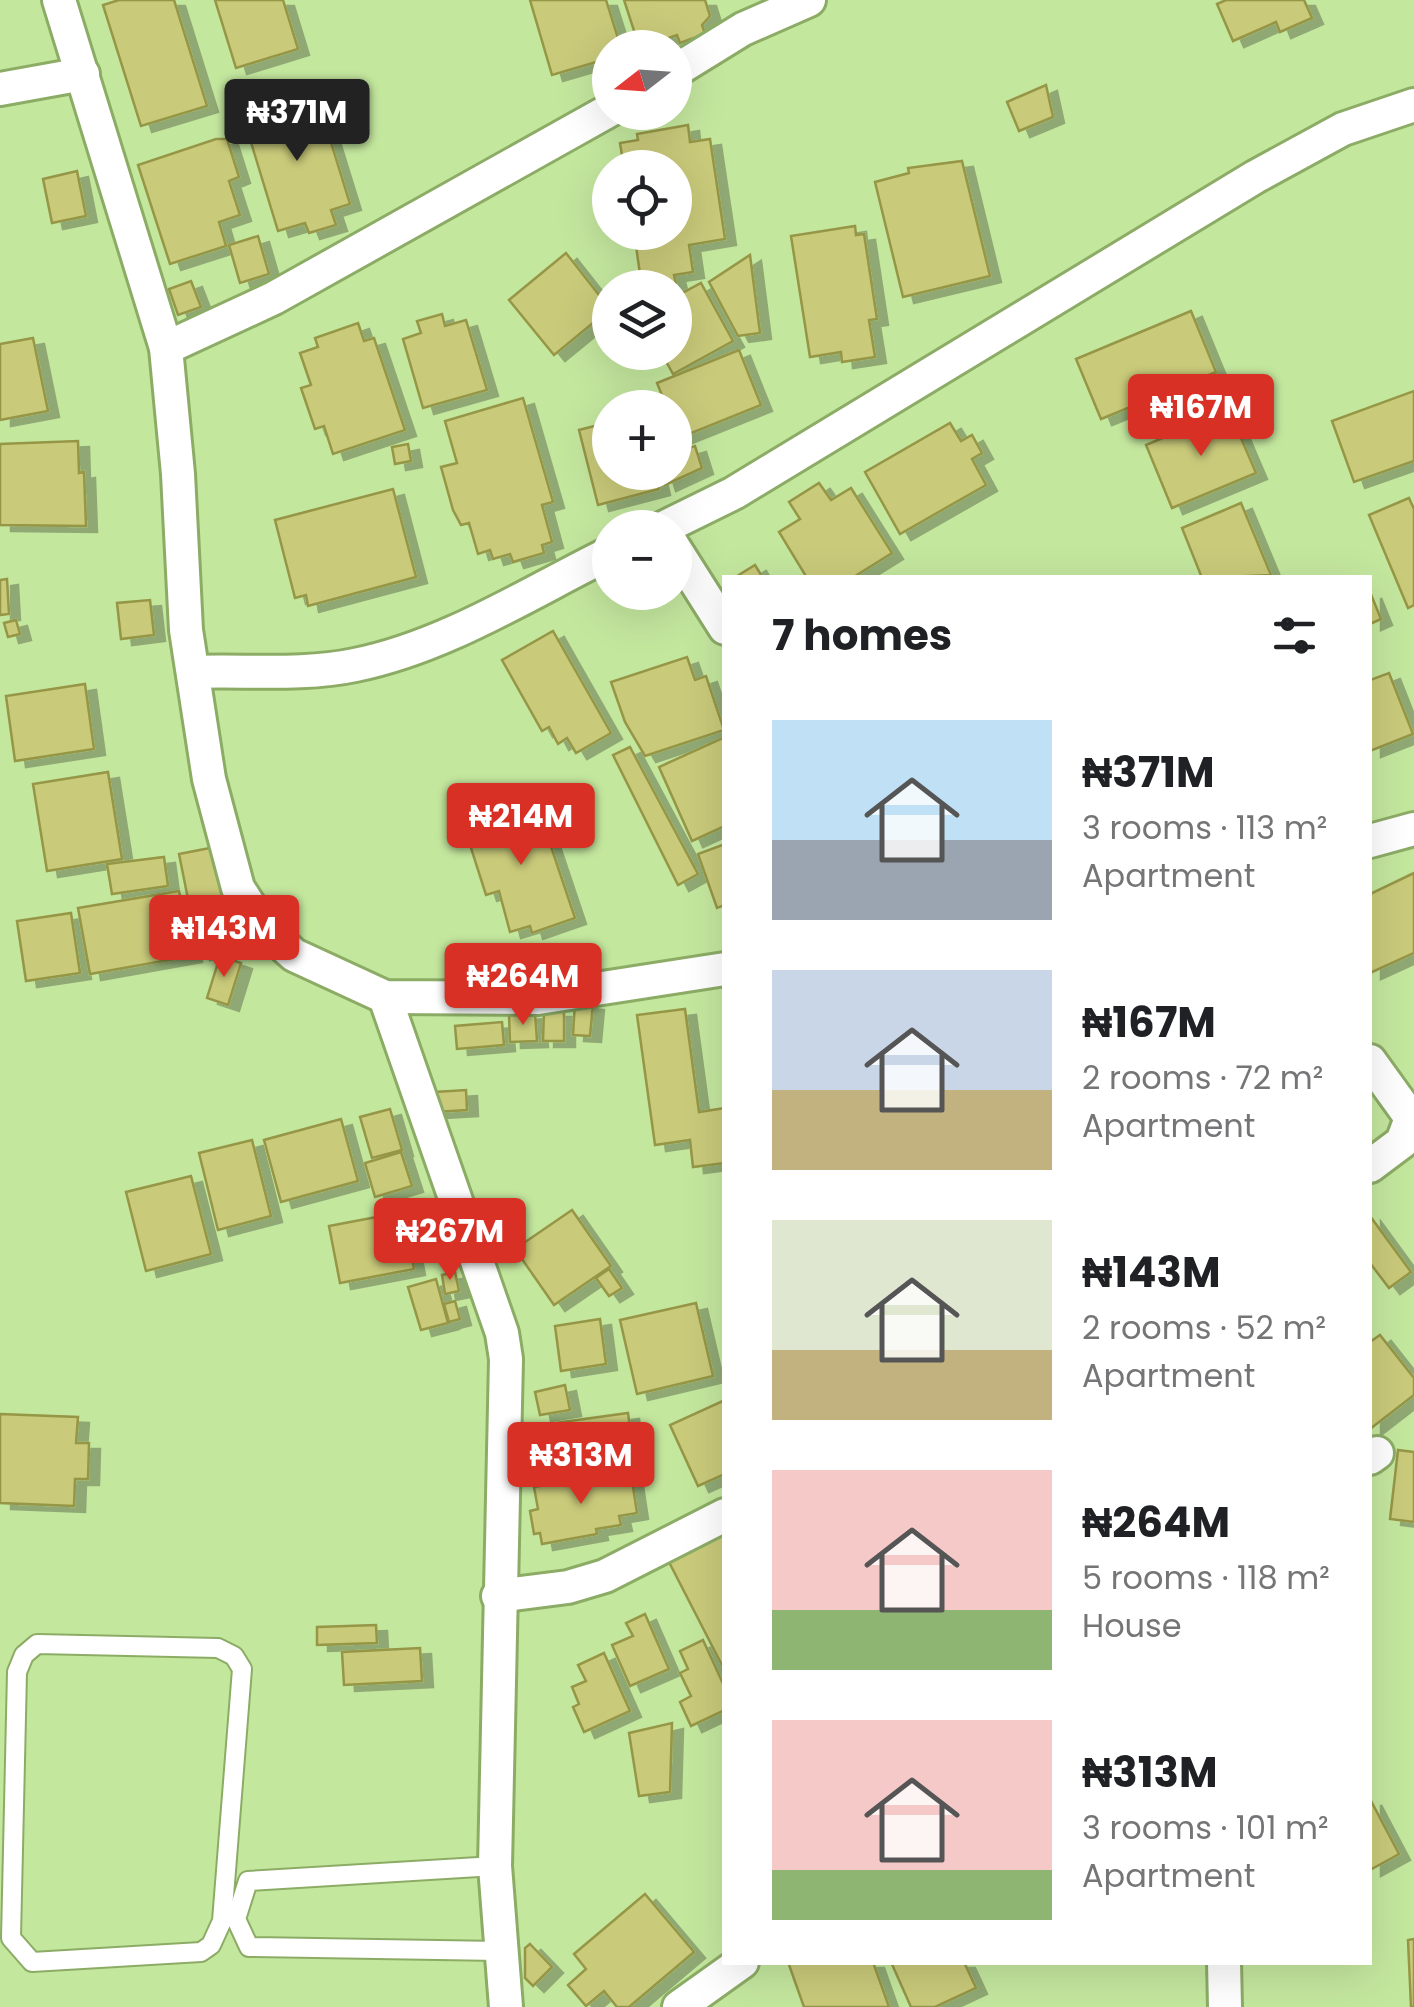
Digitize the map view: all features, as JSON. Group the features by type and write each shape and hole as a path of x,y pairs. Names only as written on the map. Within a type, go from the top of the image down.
{"street":[{"path":"58,0 166,348 193,672 209,780 238,888 263,927 294,955 385,997 538,998 722,969"},
{"path":"692,61 744,29 808,0"},
{"path":"0,89 83,74"},
{"path":"692,514 734,494 1255,177 1344,128 1414,105"},
{"path":"166,348 274,298 592,120"},
{"path":"193,672 352,666 442,636 592,562"},
{"path":"692,576 722,623"},
{"path":"1372,840 1414,829"},
{"path":"385,997 502,1333 507,1385 498,1596 494,1866 506,2007"},
{"path":"1372,1064 1411,1118 1402,1142 1372,1164"},
{"path":"498,1596 568,1587 605,1576 722,1517"},
{"path":"679,2007 738,1965"},
{"path":"1224,1965 1225,2007"}],"lane":[{"path":"494,1866 248,1881 229,1920 211,1945 186,1954 32,1962 10,1938 16,1672 24,1655 37,1644 218,1648 234,1656 242,1669 229,1920 249,1947 499,1951"}],"building":[{"path":"119,0 174,0 207,106 141,126 103,5"},
{"path":"215,0 283,0 298,49 236,68"},
{"path":"530,0 606,0 615,30 592,30 592,63 552,75"},
{"path":"624,0 705,0 710,16 702,25 705,34 692,39 692,30 634,30"},
{"path":"1226,0 1304,0 1312,18 1280,32 1276,22 1233,41 1217,4"},
{"path":"1046,85 1053,117 1019,131 1007,102"},
{"path":"316,94 350,204 331,210 336,225 309,233 305,223 278,231 243,116"},
{"path":"689,130 690,142 710,139 725,239 692,244 692,150 621,150 620,143 638,140 637,134"},
{"path":"216,139 227,139 239,177 229,181 240,215 219,222 226,246 170,264 138,165"},
{"path":"962,161 990,276 903,297 875,182 909,173 908,168"},
{"path":"77,171 86,216 52,223 43,179"},
{"path":"855,226 856,235 864,234 877,319 869,320 875,357 842,362 841,352 810,357 791,236"},
{"path":"258,236 269,274 240,283 229,245"},
{"path":"637,250 690,250 693,272 639,270"},
{"path":"566,253 592,286 592,324 554,355 509,300"},
{"path":"750,255 760,333 738,336 709,282"},
{"path":"191,281 201,307 178,315 169,289"},
{"path":"701,283 733,341 692,364 692,288"},
{"path":"1191,311 1216,372 1101,419 1076,359"},
{"path":"442,314 445,326 466,320 487,390 423,408 403,339 421,333 417,321"},
{"path":"358,323 364,341 374,338 405,430 333,454 324,426 315,429 301,388 311,385 300,353 318,347 315,338"},
{"path":"33,338 48,411 0,420 0,344"},
{"path":"739,350 761,405 692,433 692,390 660,390 657,383"},
{"path":"1414,391 1414,461 1354,482 1332,421"},
{"path":"523,398 553,502 542,505 552,542 542,545 544,553 513,562 510,554 493,559 490,550 478,554 469,523 461,525 453,510 441,467 457,463 445,421"},
{"path":"1229,410 1256,473 1172,508 1146,445"},
{"path":"950,423 961,441 972,435 982,453 972,459 986,485 900,534 865,472"},
{"path":"592,427 592,481 579,430"},
{"path":"78,441 79,473 84,472 86,526 0,525 0,444"},
{"path":"408,444 411,461 395,464 392,447"},
{"path":"695,446 702,468 692,473 692,447"},
{"path":"819,483 831,500 851,488 892,553 857,575 805,575 779,532 800,519 789,502"},
{"path":"393,489 416,577 308,606 306,595 295,598 275,520"},
{"path":"594,490 655,490 598,505"},
{"path":"1409,498 1414,509 1414,605 1408,608 1369,515"},
{"path":"1241,503 1271,575 1201,575 1182,528"},
{"path":"755,565 761,575 739,575"},
{"path":"7,579 9,614 0,615 0,580"},
{"path":"1372,597 1381,619 1372,623"},
{"path":"150,600 154,635 121,639 117,603"},
{"path":"16,620 20,634 8,637 4,623"},
{"path":"553,631 611,733 576,753 567,738 558,744 549,727 542,731 502,660"},
{"path":"687,657 695,680 706,676 722,731 645,756 625,722 611,682"},
{"path":"1389,673 1413,734 1372,750 1372,679"},
{"path":"85,684 94,749 15,761 6,696"},
{"path":"722,738 722,827 692,841 659,767"},
{"path":"630,747 698,874 678,885 613,755"},
{"path":"108,772 122,859 47,871 33,784"},
{"path":"536,802 575,918 532,933 530,926 510,932 499,891 486,895 464,826"},
{"path":"722,845 722,906 717,908 698,854"},
{"path":"215,847 235,947 199,954 179,854"},
{"path":"164,857 168,886 112,894 107,864"},
{"path":"1414,873 1414,953 1372,972 1372,893"},
{"path":"179,891 191,956 90,974 78,908"},
{"path":"71,913 80,973 26,981 17,921"},
{"path":"220,956 241,963 228,1005 207,998"},
{"path":"575,1002 593,1004 590,1036 573,1035"},
{"path":"685,1009 699,1112 722,1108 722,1163 693,1167 690,1140 655,1145 637,1015"},
{"path":"544,1011 564,1011 564,1041 543,1041"},
{"path":"535,1013 537,1041 510,1042 509,1015"},
{"path":"502,1022 504,1045 457,1049 455,1026"},
{"path":"466,1090 467,1110 435,1112 435,1092"},
{"path":"390,1109 402,1150 372,1158 360,1117"},
{"path":"341,1119 358,1181 281,1202 264,1140"},
{"path":"252,1140 271,1216 218,1230 199,1153"},
{"path":"401,1152 412,1186 375,1197 365,1163"},
{"path":"191,1176 211,1254 146,1271 126,1192"},
{"path":"572,1210 611,1266 554,1305 515,1249"},
{"path":"403,1212 414,1269 340,1283 329,1226"},
{"path":"1372,1219 1411,1272 1389,1288 1372,1266"},
{"path":"609,1269 622,1288 609,1296 596,1278"},
{"path":"455,1272 459,1291 445,1294 442,1275"},
{"path":"436,1279 448,1323 421,1330 408,1287"},
{"path":"455,1301 460,1319 449,1322 444,1304"},
{"path":"696,1303 713,1376 637,1394 620,1320"},
{"path":"600,1319 606,1364 561,1371 555,1326"},
{"path":"1380,1335 1414,1378 1414,1395 1372,1427 1372,1341"},
{"path":"565,1385 570,1410 540,1415 535,1392"},
{"path":"722,1401 722,1475 698,1486 670,1425"},
{"path":"628,1413 635,1465 540,1478 533,1426"},
{"path":"0,1414 78,1417 76,1443 89,1443 88,1479 75,1479 74,1506 0,1503"},
{"path":"1398,1450 1414,1452 1414,1522 1390,1519"},
{"path":"613,1474 614,1483 632,1480 637,1513 619,1516 621,1525 596,1529 597,1534 542,1544 540,1533 534,1534 530,1511 538,1509 534,1487"},
{"path":"722,1535 722,1665 669,1562"},
{"path":"645,1614 669,1669 630,1686 612,1645 633,1636 626,1623"},
{"path":"376,1625 377,1643 317,1645 317,1627"},
{"path":"703,1640 722,1681 722,1711 691,1726 680,1702 691,1696 680,1673 688,1669 680,1651"},
{"path":"420,1648 422,1681 344,1685 342,1652"},
{"path":"604,1653 630,1711 584,1732 573,1707 579,1704 572,1687 586,1681 578,1665"},
{"path":"672,1723 670,1792 639,1796 629,1733"},
{"path":"1372,1803 1399,1854 1372,1869"},
{"path":"645,1894 694,1952 629,2007 617,2007 604,1991 586,2006 568,1985 586,1969 574,1954"},
{"path":"1414,1939 1414,2007 1411,2007 1408,1940"},
{"path":"530,1944 552,1967 533,1986 525,1978 525,1948"},
{"path":"789,1965 874,1965 889,2007 804,2007"},
{"path":"892,1965 965,1965 976,1988 935,2007 911,2007"}]}
